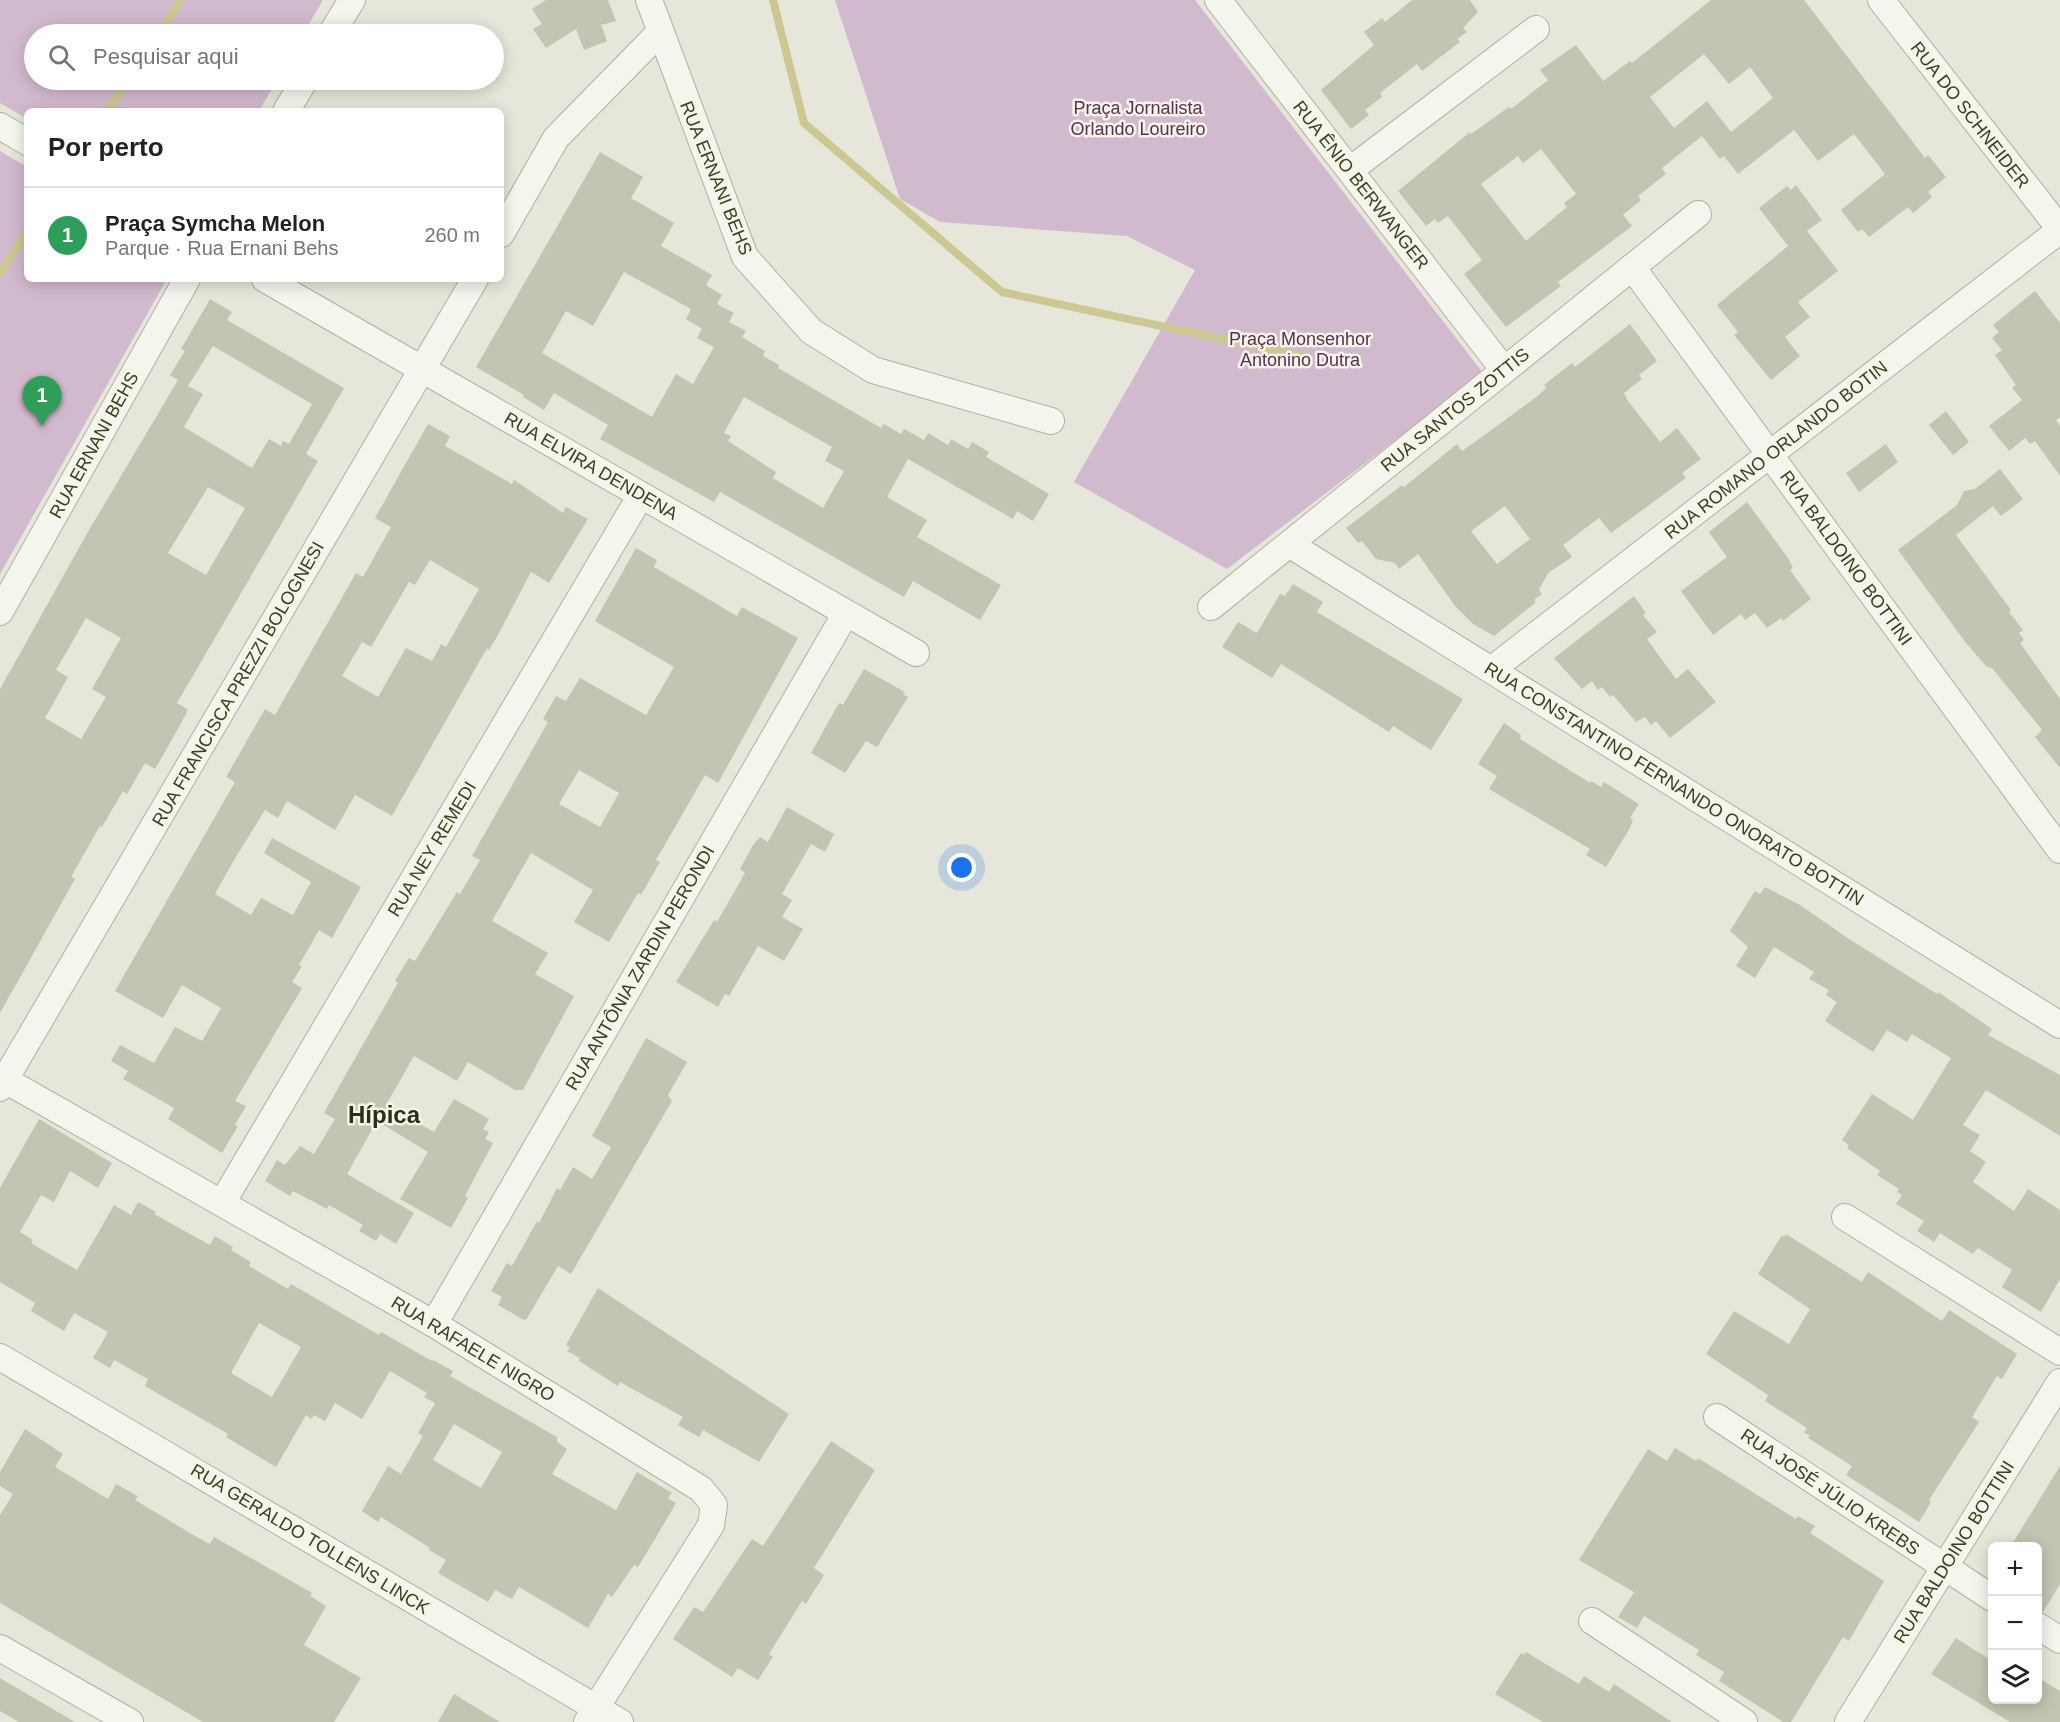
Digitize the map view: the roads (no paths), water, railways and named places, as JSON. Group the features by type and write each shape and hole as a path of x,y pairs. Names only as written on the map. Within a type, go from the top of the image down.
{"street":[{"path":"338,24 352,0"},
{"name":"RUA ERNANI BEHS","path":"649,0 659,33 745,257 811,331 873,370 1051,421"},
{"name":"RUA ÊNIO BERWANGER","path":"1218,0 1504,370"},
{"name":"RUA DO SCHNEIDER","path":"1881,0 2060,230"},
{"path":"1350,170 1536,28"},
{"path":"504,229 556,138 659,33"},
{"path":"288,108 299,90"},
{"name":"RUA SANTOS ZOTTIS","path":"1211,607 1698,214"},
{"name":"RUA ROMANO ORLANDO BOTIN","path":"1491,670 2060,230"},
{"name":"RUA BALDOINO BOTTINI","path":"1632,267 2060,850"},
{"name":"RUA ERNANI BEHS","path":"0,612 186,282"},
{"name":"RUA ELVIRA DENDENA","path":"271,282 916,653"},
{"name":"RUA FRANCISCA PREZZI BOLOGNESI","path":"3,1084 473,282"},
{"name":"RUA NEY REMEDI","path":"222,1203 641,495"},
{"name":"RUA CONSTANTINO FERNANDO ONORATO BOTTIN","path":"1289,544 2060,1025"},
{"name":"RUA ANTÔNIA ZARDIN PERONDI","path":"434,1324 846,613"},
{"name":"RUA RAFAELE NIGRO","path":"3,1084 222,1203 434,1324 701,1489 714,1505 711,1525 592,1715"},
{"path":"1845,1217 2060,1352"},
{"name":"RUA GERALDO TOLLENS LINCK","path":"0,1357 592,1715 620,1722"},
{"name":"RUA BALDOINO BOTTINI","path":"1848,1722 2060,1382"},
{"name":"RUA JOSÉ JÚLIO KREBS","path":"1717,1417 1989,1596"},
{"path":"1592,1621 1744,1722"},
{"path":"2042,1629 2060,1640"},
{"path":"0,1648 130,1722"}],"waterway":[{"path":"165,24 181,0"},
{"path":"773,0 804,123 1002,292 1306,357"},
{"path":"109,108 121,90"},
{"path":"0,273 24,237"}],"place":[{"name":"Praça Symcha Melon","path":"42,426"}],"district":[{"name":"Hípica","path":"384,1115"}],"park label":[{"name":"Praça Jornalista Orlando Loureiro","path":"1138,118"},
{"name":"Praça Monsenhor Antonino Dutra","path":"1300,349"}]}
